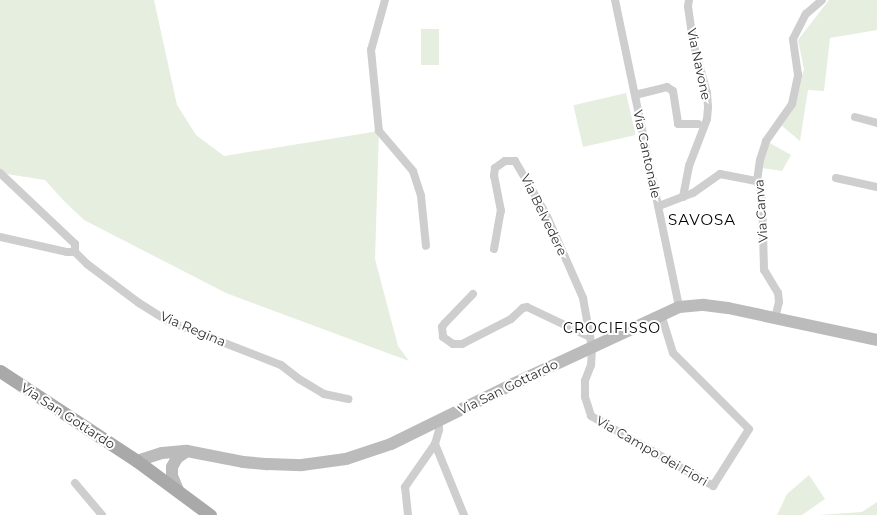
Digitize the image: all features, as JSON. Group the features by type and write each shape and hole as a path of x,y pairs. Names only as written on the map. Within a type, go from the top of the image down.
{"main road":[{"name":"Via San Gottardo","path":"137,461 162,453 187,451 244,462 268,464 317,463 346,459 378,449 439,420 591,342 679,307 716,306 877,340"},
{"name":"Via San Gottardo","path":"0,371 137,461 210,515"},
{"path":"178,490 172,476 172,467 177,458 187,451"}],"street":[{"path":"385,0 371,50 379,131 413,171 421,196 426,246"},
{"name":"Via Cantonale","path":"615,0 679,307"},
{"name":"Via Navone","path":"683,197 689,166 706,119 708,107 707,93 693,42 688,6 689,0"},
{"name":"Via Canva","path":"776,318 779,302 778,293 764,270 762,194 757,181 760,160 766,141 792,104 798,75 793,39 806,14 822,0"},
{"path":"635,95 667,87 673,92 678,124 698,124"},
{"path":"855,118 877,123"},
{"name":"Via Belvedere","path":"494,249 501,211 494,176 495,168 505,161 515,161 546,214 583,298 591,342"},
{"path":"0,173 75,244 75,252 67,252 0,237"},
{"path":"659,206 693,193 720,174 757,181"},
{"path":"836,178 877,187"},
{"name":"Via Regina","path":"75,252 88,264 139,303 168,320 281,365 299,379 324,394 348,399"},
{"path":"473,294 442,327 443,337 453,344 462,344 511,319 523,308 527,307 591,342"},
{"name":"Via Campo dei Fiori","path":"591,342 591,365 585,381 585,397 591,416 713,486 749,429 673,353 661,314"},
{"path":"408,515 405,488 435,444 439,430 439,420"},
{"path":"435,444 464,515"},
{"path":"75,483 102,515"}],"shaded area":[{"path":"0,0 154,0 177,105 196,135 224,156 379,131 375,259 398,346 409,361 226,293 84,220 45,180 0,173"},
{"path":"829,0 877,0 877,30 830,38 824,91 808,90 800,141 781,125 794,105 804,69 798,40"},
{"path":"421,29 439,29 439,65 421,65"},
{"path":"626,93 636,135 583,147 573,105"},
{"path":"768,142 791,155 782,171 762,168"},
{"path":"809,475 825,499 802,515 777,515 787,494"},
{"path":"877,502 877,515 819,515 862,512"}],"district":[{"name":"SAVOSA","path":"702,220"},
{"name":"CROCIFISSO","path":"612,328"}]}
